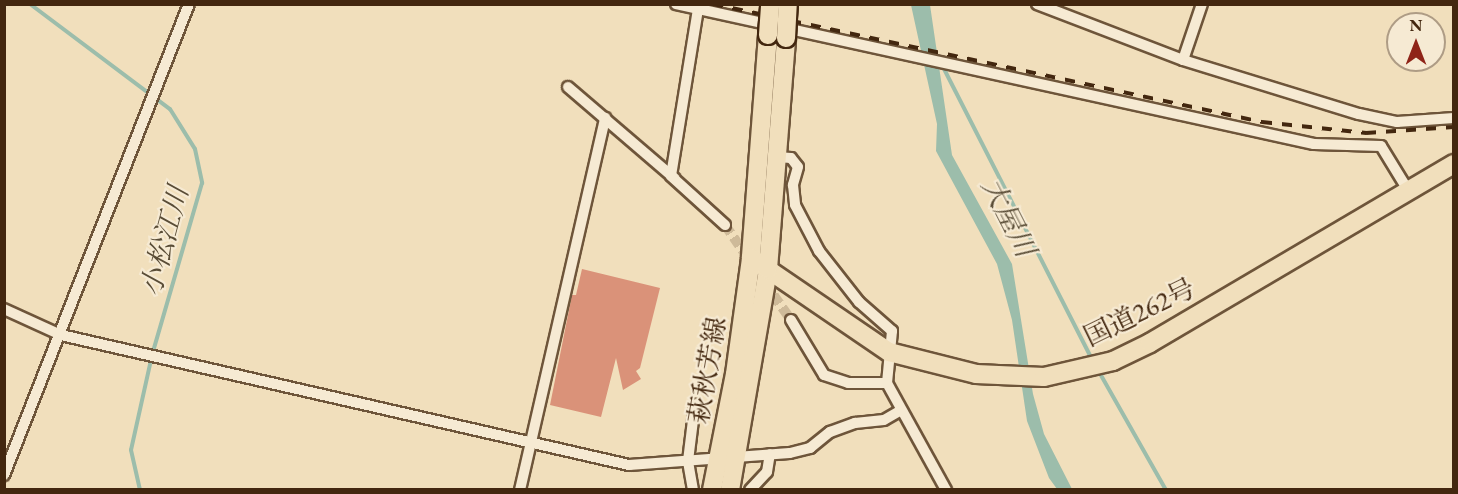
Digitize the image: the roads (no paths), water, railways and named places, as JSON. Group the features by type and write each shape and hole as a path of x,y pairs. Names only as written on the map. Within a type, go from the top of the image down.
{"main road":[{"path":"751,258 770,4"},
{"path":"768,269 788,4"},
{"name":"国道262号","path":"751,258 889,351 939,366 1011,378 1044,377 1113,361 1150,344 1454,164"},
{"name":"萩秋芳線","path":"712,489 735,374 751,258"},
{"name":"萩秋芳線","path":"730,489 768,269"}],"street":[{"path":"4,475 61,335 189,4"},
{"path":"676,4 945,66 1314,144 1381,146 1408,190"},
{"path":"1037,4 1183,60 1359,114 1397,122 1454,118"},
{"path":"1183,60 1202,4"},
{"path":"674,178 671,176 698,9"},
{"path":"568,87 725,225"},
{"path":"520,489 605,118"},
{"path":"777,157 795,161 795,205 836,276 892,331 887,383 946,489"},
{"path":"4,309 61,335 629,465 770,454 810,448 830,432 855,423 884,420 901,410"},
{"path":"791,320 824,375 848,383 887,383"},
{"path":"693,489 688,461 695,404"},
{"path":"750,489 767,472 770,454"}],"waterway":[{"name":"小松江川","path":"30,4 170,109 195,149 202,183 154,348"},
{"name":"大屋川","path":"941,63 1093,361"},
{"name":"小松江川","path":"140,490 131,450 150,364"},
{"path":"1098,370 1166,490"}],"tunnel":[{"path":"725,225 750,261"},
{"path":"765,283 791,320"}],"railway":[{"path":"713,4 1262,122 1366,133 1454,127"}]}
